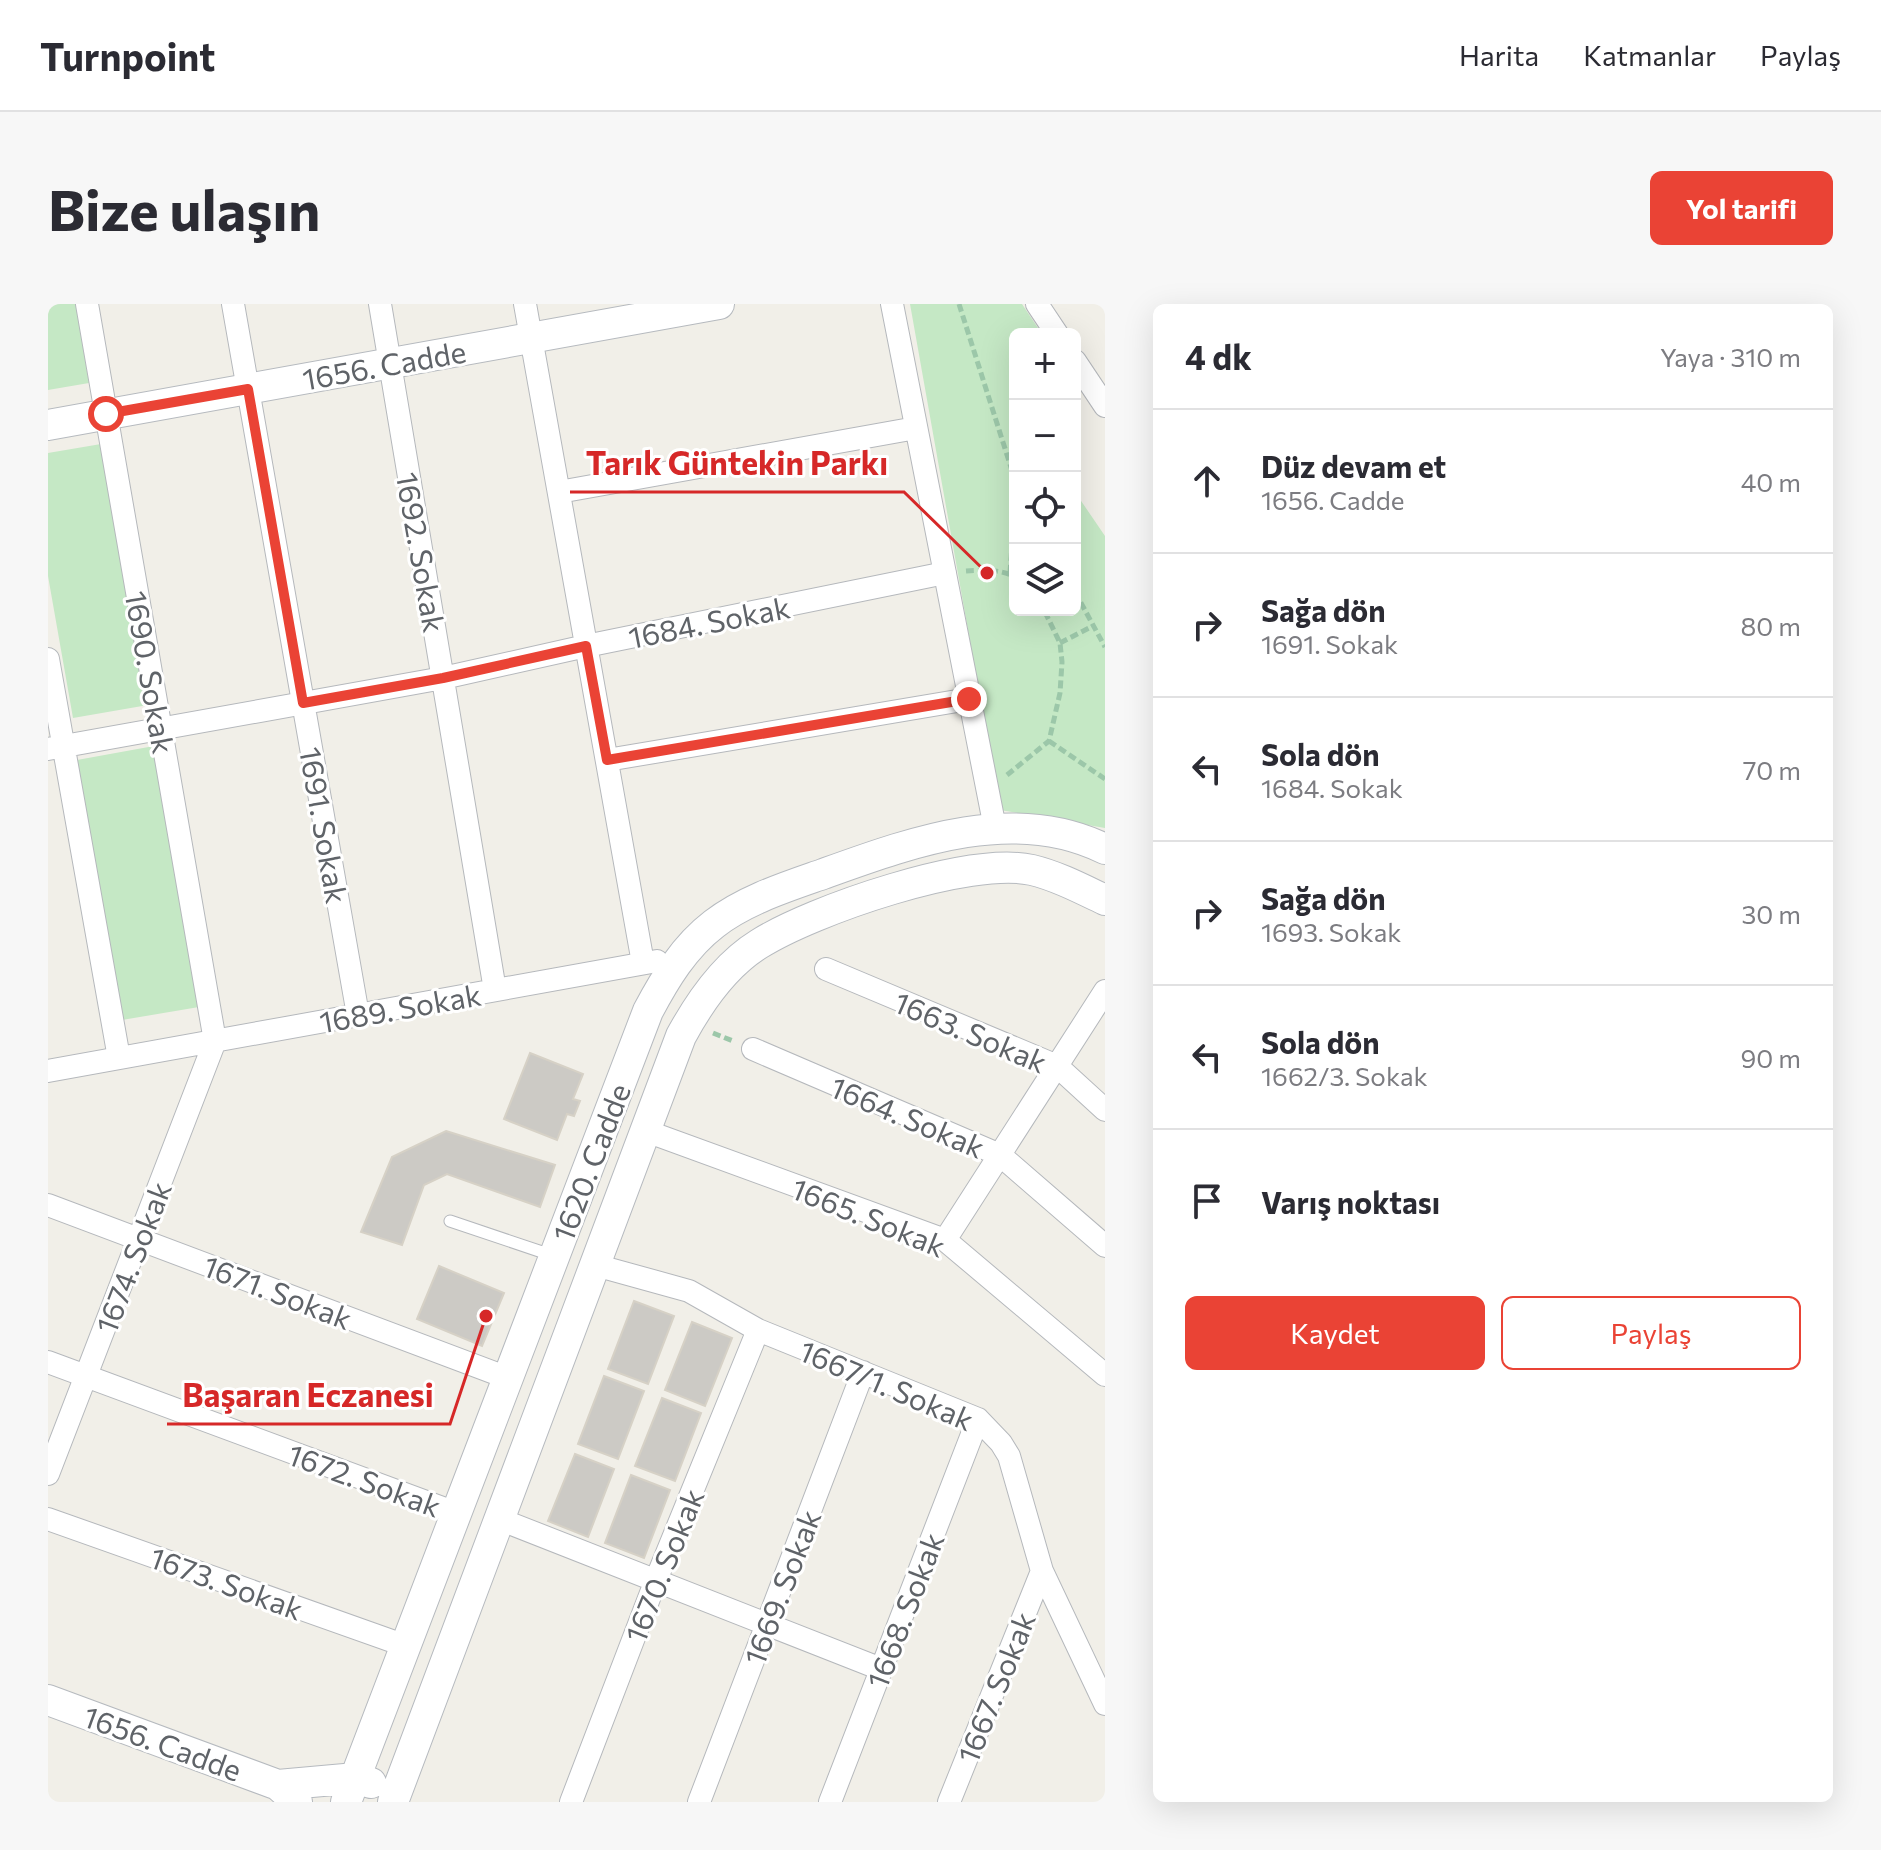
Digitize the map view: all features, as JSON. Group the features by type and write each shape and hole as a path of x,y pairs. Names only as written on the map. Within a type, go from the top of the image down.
{"main road":[{"name":"1656. Cadde","path":"48,425 719,304"},
{"name":"1620. Cadde","path":"351,1790 648,1011 669,972 713,924 748,903 793,884 944,835 995,828 1044,830 1105,849"},
{"name":"1620. Cadde","path":"394,1797 681,1036 730,967 759,944 812,918 946,875 996,867 1031,870 1105,900"},
{"name":"1656. Cadde","path":"48,1700 288,1793 351,1790"},
{"path":"351,1790 394,1797"}],"street":[{"name":"1690. Sokak","path":"87,304 215,1041"},
{"name":"1691. Sokak","path":"233,304 358,1015"},
{"name":"1692. Sokak","path":"380,304 495,990"},
{"path":"525,304 643,963"},
{"path":"892,304 995,828"},
{"path":"1037,304 1053,328"},
{"path":"1081,370 1105,406"},
{"path":"559,492 916,428"},
{"name":"1684. Sokak","path":"56,748 443,678 945,573"},
{"path":"48,659 56,748 119,1058"},
{"path":"607,760 969,699"},
{"name":"1689. Sokak","path":"57,1069 682,957"},
{"name":"1663. Sokak","path":"826,969 1057,1066 1105,1110"},
{"path":"945,1240 1105,991"},
{"name":"1674. Sokak","path":"48,1474 215,1041"},
{"name":"1664. Sokak","path":"753,1049 1000,1155 1105,1246"},
{"path":"48,1081 57,1069"},
{"name":"1665. Sokak","path":"646,1131 945,1240 1105,1375"},
{"name":"1671. Sokak","path":"48,1205 508,1378"},
{"name":"1667/1. Sokak","path":"595,1265 689,1291 758,1330 978,1419 1009,1456 1042,1571 1105,1704"},
{"name":"1670. Sokak","path":"571,1802 656,1580 758,1330"},
{"name":"1672. Sokak","path":"48,1362 456,1513"},
{"name":"1669. Sokak","path":"699,1802 863,1372"},
{"name":"1668. Sokak","path":"830,1802 978,1419"},
{"name":"1673. Sokak","path":"48,1519 406,1646"},
{"path":"499,1519 881,1669"},
{"name":"1667. Sokak","path":"949,1802 1042,1571"}],"lane":[{"path":"450,1221 554,1256"}],"path":[{"path":"959,304 1012,472"},
{"path":"945,573 981,570 1009,575"},
{"path":"1081,603 1105,647"},
{"path":"988,791 1049,741 1060,693 1062,662 1060,643 1049,617"},
{"path":"1060,643 1093,626"},
{"path":"1049,741 1105,779"},
{"path":"689,1022 753,1049"}],"green space":[{"path":"48,304 76,304 89,383 48,390"},
{"path":"910,304 1022,304 1038,328 1009,328 1009,616 1081,616 1081,501 1105,536 1105,828 1000,810"},
{"path":"101,444 148,705 73,718 48,576 48,453"},
{"path":"154,746 199,1007 122,1020 77,760"}],"building":[{"path":"530,1053 583,1074 573,1099 580,1101 574,1116 567,1114 557,1140 504,1119"},
{"path":"446,1131 555,1165 540,1207 447,1174 424,1185 402,1245 361,1232 392,1157"},
{"path":"439,1266 504,1293 482,1346 417,1319"},
{"path":"634,1301 674,1316 648,1384 608,1369"},
{"path":"692,1322 732,1338 705,1406 665,1390"},
{"path":"604,1376 644,1391 618,1459 578,1444"},
{"path":"662,1398 701,1413 675,1481 635,1466"},
{"path":"575,1454 614,1469 588,1537 548,1521"},
{"path":"631,1475 670,1490 644,1558 605,1543"}],"place":[{"name":"Tarık Güntekin Parkı","path":"987,573"},
{"name":"Başaran Eczanesi","path":"486,1316"}],"route":[{"path":"106,414 248,389 303,703 443,678 586,646 607,760 969,699"}]}
